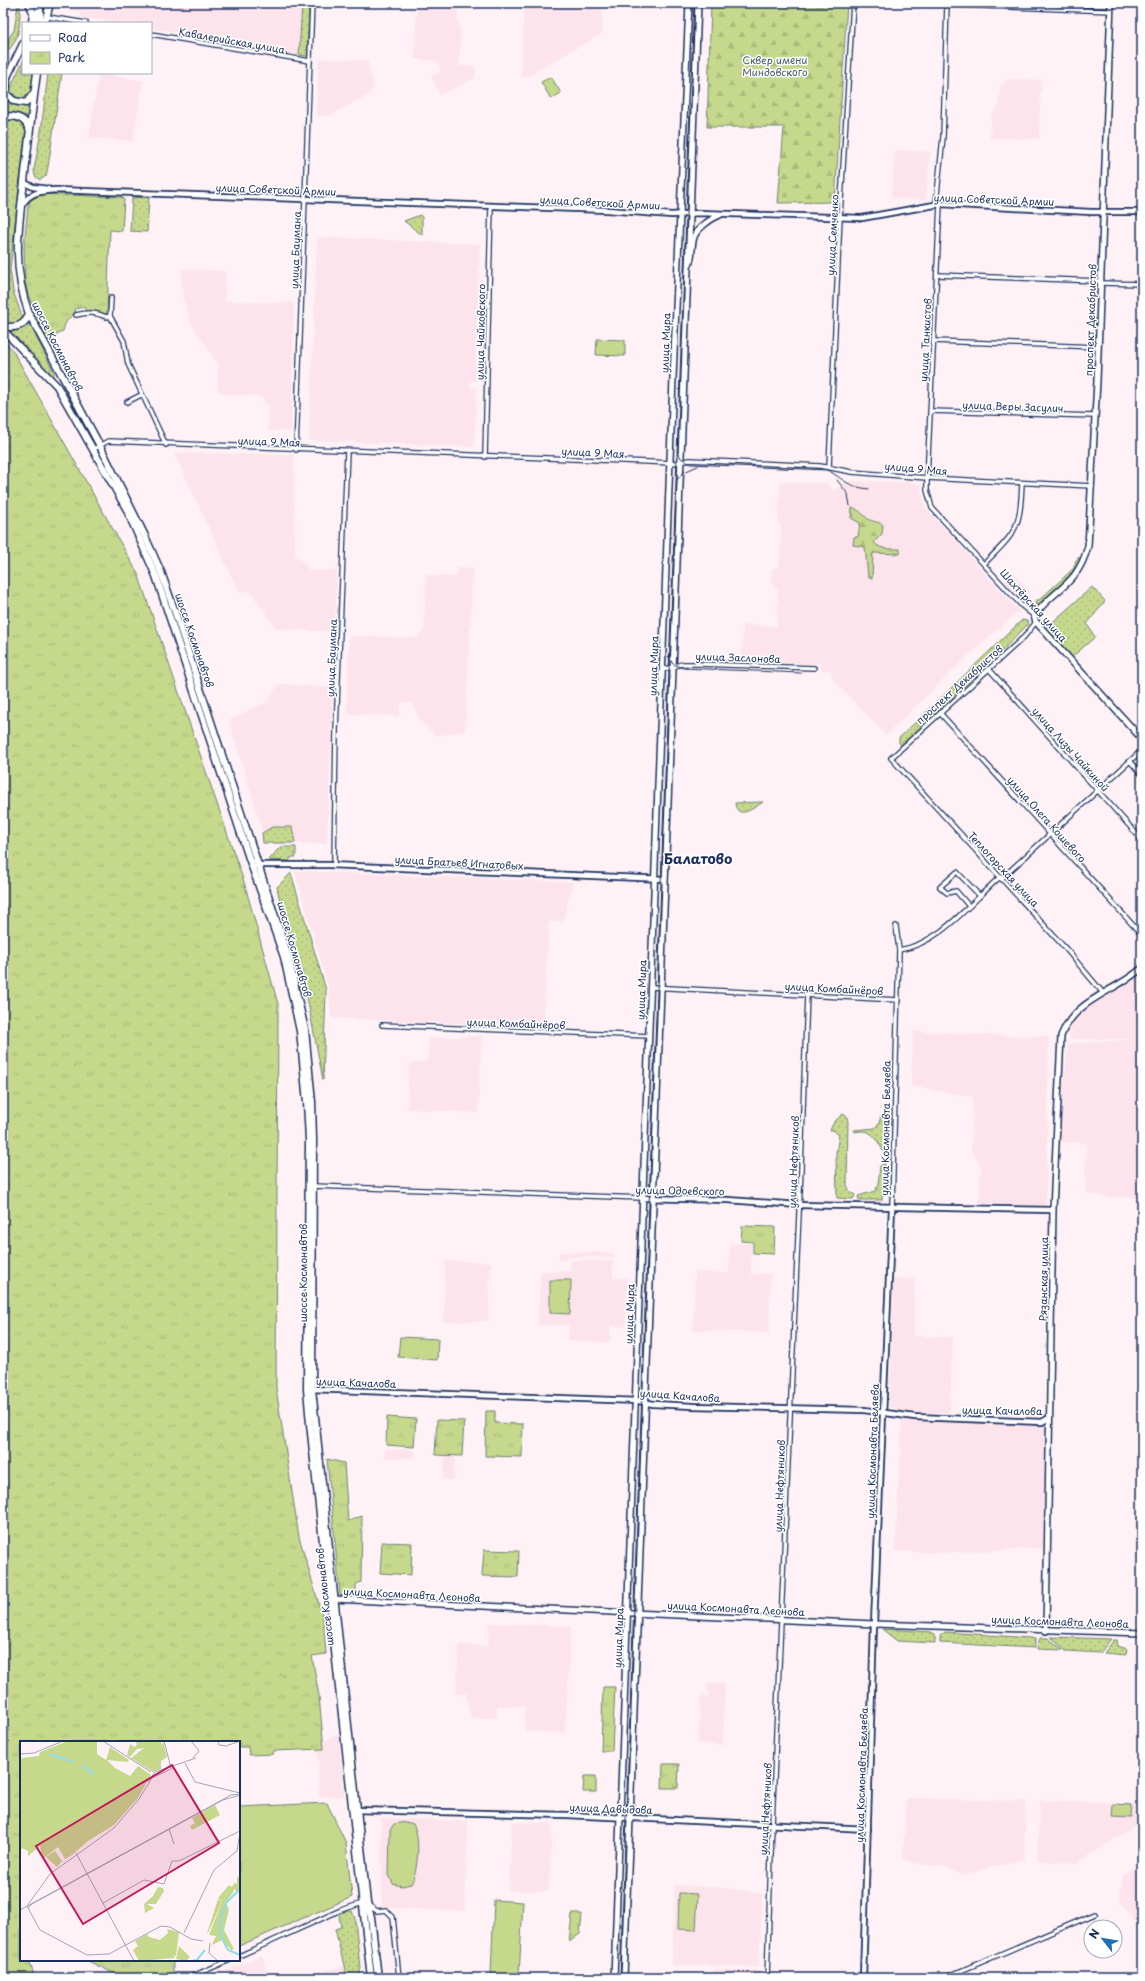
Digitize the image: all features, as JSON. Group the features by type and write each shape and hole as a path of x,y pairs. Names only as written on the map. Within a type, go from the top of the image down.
{"main road":[{"path":"29,3 33,12 33,22"},
{"path":"36,3 40,10 41,22"},
{"path":"34,22 42,3"},
{"path":"46,20 50,3"},
{"name":"улица Мира","path":"614,1978 654,878 689,3"},
{"name":"улица Мира","path":"624,1978 698,3"},
{"name":"проспект Декабристов","path":"1035,619 1040,608 1067,585 1082,564 1088,546 1098,347 1111,3"},
{"path":"3,86 22,46"},
{"name":"шоссе Космонавтов","path":"37,74 20,208 17,256 22,295 29,314 100,446 161,572 288,956 305,1030 312,1102 309,1389 355,1810 371,1978"},
{"path":"7,76 6,94 14,101 26,102 34,92"},
{"path":"3,117 15,116 23,119 29,130"},
{"path":"688,268 693,256 694,237 703,227 720,215"},
{"path":"3,326 10,328 22,325 27,321 29,314"},
{"name":"шоссе Космонавтов","path":"3,330 56,386 94,450 134,523 156,576 252,866 284,957 300,1031 307,1102 310,1185"},
{"name":"Шахтёрская улица","path":"1035,619 1142,739"},
{"name":"Рязанская улица","path":"1046,1631 1053,1210 1061,1036 1070,1018 1078,1009 1124,982 1142,968"},
{"name":"улица Космонавта Леонова","path":"332,1599 874,1624 1046,1631 1142,1633"},
{"name":"шоссе Космонавтов","path":"364,1903 371,1917 378,1978"}],"street":[{"name":"улица Баумана","path":"296,450 312,3"},
{"name":"улица Семченко","path":"829,467 840,217 853,3"},
{"path":"907,3 1111,11"},
{"name":"улица Танкистов","path":"927,478 937,275 938,204 943,137 947,4"},
{"path":"46,20 73,22"},
{"name":"Кавалерийская улица","path":"152,34 310,61"},
{"name":"улица Советской Армии","path":"23,182 32,187 56,190 681,214 862,218 938,204 1142,212"},
{"name":"улица Советской Армии","path":"20,208 27,197 33,193 56,190"},
{"name":"улица Чайковского","path":"485,457 491,206"},
{"path":"937,275 1142,284"},
{"path":"111,298 110,316 124,341 128,364 141,395 166,445"},
{"path":"76,315 96,313 106,317 110,316"},
{"path":"933,341 1098,347"},
{"path":"127,402 141,395"},
{"name":"улица Веры Засулич","path":"930,411 1095,416"},
{"name":"улица 9 Мая","path":"94,450 108,442 670,463 690,460 829,467 852,472 927,478 1092,486"},
{"name":"улица Баумана","path":"334,866 336,731 347,452"},
{"name":"Шахтёрская улица","path":"927,478 927,490 932,508 1035,619"},
{"path":"984,564 1010,538 1018,523 1022,483"},
{"name":"проспект Декабристов","path":"891,758 1024,637 1035,619"},
{"name":"улица Заслонова","path":"662,670 673,666 699,664 814,668"},
{"name":"улица Лизы Чайкиной","path":"989,669 1097,791 1141,838"},
{"name":"улица Олега Кошевого","path":"940,713 1142,935"},
{"path":"899,950 922,944 935,936 1142,750"},
{"name":"Теплогорская улица","path":"891,758 1089,975 1103,993"},
{"path":"1130,761 1142,775"},
{"name":"улица Братьев Игнатовых","path":"252,866 334,866 665,879"},
{"path":"969,906 956,891 947,893 940,887 957,872 980,896"},
{"name":"улица Космонавта Беляева","path":"863,1978 874,1624 892,1207 899,950 896,926"},
{"name":"улица Комбайнёров","path":"650,987 807,994 898,1000"},
{"name":"улица Нефтяников","path":"767,1978 772,1824 782,1619 807,994"},
{"name":"улица Комбайнёров","path":"382,1025 649,1036"},
{"name":"улица Одоевского","path":"310,1185 653,1199 728,1200 799,1205 1053,1210"},
{"name":"улица Качалова","path":"309,1389 635,1401 653,1404 692,1406 864,1410 915,1417 1042,1422 1050,1418"},
{"name":"улица Давыдова","path":"355,1810 630,1818 868,1829"},
{"path":"240,1956 341,1910 364,1903 371,1908 386,1910 393,1917 399,1978"},
{"path":"944,1978 1095,1914"},
{"path":"188,1978 228,1961"}],"shaded area":[{"path":"69,3 302,3 299,55 152,28 152,22 112,22 80,17 81,12 68,10"},
{"path":"417,3 458,3 458,21 461,31 459,66 475,66 475,78 440,95 431,76 441,71 437,61 415,59"},
{"path":"524,3 602,3 602,33 528,76 521,77"},
{"path":"319,59 367,60 374,88 370,90 371,93 329,116 316,115"},
{"path":"99,74 143,81 133,141 89,138"},
{"path":"1008,79 1041,80 1039,139 990,138 991,116 999,105 1000,86"},
{"path":"895,150 930,152 926,200 891,198"},
{"path":"317,237 480,244 475,381 470,381 470,387 477,388 474,447 309,440"},
{"path":"182,269 225,271 225,301 294,303 291,431 268,431 269,406 259,396 224,394 218,390 218,364 190,322 182,293"},
{"path":"174,453 294,455 295,553 310,571 337,570 335,632 277,629 251,592 238,590"},
{"path":"854,481 905,482 920,484 925,507 1019,611 968,656 886,735 834,681 830,670 821,670 821,664 742,661 743,625 777,626 778,591 772,584 772,568 779,568 781,528 778,523 780,482 827,483 834,491 844,483"},
{"path":"457,568 473,569 465,731 437,736 421,722 412,703 401,703 399,716 347,714 349,636 417,638 424,629 426,575 456,577"},
{"path":"1013,573 1029,591 1020,599 1004,581"},
{"path":"278,684 333,688 327,844 266,843 229,721 268,701"},
{"path":"295,871 573,882 563,921 549,922 543,1027 331,1018 329,989"},
{"path":"1142,970 1142,1018 1137,1019 1136,1039 1070,1039 1071,1023 1090,1005 1126,985"},
{"path":"1142,1021 1142,1198 1105,1197 1086,1193 1085,1163 1087,1144 1075,1142 1059,1143 1068,1044 1137,1039 1139,1022"},
{"path":"913,1031 1008,1036 1049,1036 1046,1206 979,1203 981,1165 971,1152 973,1097 911,1086"},
{"path":"482,1036 478,1113 407,1109 409,1064 427,1061 429,1038"},
{"path":"730,1243 752,1244 751,1274 771,1274 769,1333 693,1330 695,1272 729,1273"},
{"path":"559,1253 614,1253 613,1258 569,1257 564,1260 559,1260"},
{"path":"570,1260 613,1261 613,1278 627,1278 626,1327 610,1326 610,1342 568,1341 569,1325 538,1325 540,1271 570,1271"},
{"path":"445,1261 491,1262 488,1321 444,1322"},
{"path":"894,1279 914,1279 914,1336 953,1337 950,1410 947,1413 905,1411 889,1408"},
{"path":"902,1420 1045,1425 1047,1431 1043,1548 935,1553 895,1551"},
{"path":"385,1449 414,1450 414,1458 385,1458"},
{"path":"445,1455 455,1456 454,1480 443,1479"},
{"path":"489,1623 571,1626 565,1733 524,1731 525,1706 497,1706 496,1718 471,1718 466,1693 456,1695 459,1645 488,1646"},
{"path":"708,1683 725,1684 723,1745 697,1744 701,1697 708,1696"},
{"path":"339,1733 344,1796 319,1797 318,1745"},
{"path":"906,1798 1026,1801 1024,1859 961,1875 943,1866 922,1865 903,1860"},
{"path":"1040,1800 1138,1804 1137,1825 1077,1863 1037,1861"},
{"path":"381,1818 468,1821 465,1911 382,1908"},
{"path":"512,1822 552,1823 549,1891 509,1891"},
{"path":"1142,1865 1142,1929 1121,1903 1120,1898 1123,1876"},
{"path":"675,1885 739,1889 762,1894 759,1967 672,1965"},
{"path":"262,1956 269,1978 225,1978 228,1977 226,1971"},
{"path":"344,1966 347,1978 305,1978 304,1976"},
{"path":"714,1969 759,1971 759,1978 713,1978"}],"green space":[{"path":"3,3 20,3 20,22 18,34 8,51 9,38 14,30 18,5 9,4 7,15 3,9"},
{"path":"302,3 309,3 307,56 299,55"},
{"name":"Сквер имени Миндовского","path":"711,3 847,3 835,202 778,203 784,127 707,127"},
{"path":"22,63 22,74 33,74 31,96 25,100 16,97 11,91 12,84"},
{"path":"48,74 62,74 48,167 46,176 40,180 35,176 34,170 41,131"},
{"path":"551,77 561,93 551,99 541,82"},
{"path":"4,97 16,106 29,107 31,109 30,117 13,112 3,114"},
{"path":"6,120 17,120 26,126 10,269 13,291 23,319 13,324 3,322 3,122"},
{"path":"39,194 122,197 124,199 122,231 110,230 107,315 96,311 86,311 84,307 75,309 76,313 67,320 63,331 47,340 28,295 25,282 24,247 28,205 32,198"},
{"path":"147,197 149,199 147,232 130,231 132,198"},
{"path":"420,215 422,217 422,235 404,221"},
{"path":"30,324 54,373 53,376 8,332 18,331"},
{"path":"3,339 13,351 138,574 244,882 278,1004 276,1388 299,1537 323,1618 326,1654 312,1656 319,1696 324,1749 273,1751 273,1754 249,1755 248,1747 240,1747 240,1741 20,1741 20,1961 29,1961 35,1978 3,1978"},
{"path":"597,339 625,340 625,356 596,355"},
{"path":"852,508 858,510 868,519 883,525 882,534 874,542 876,545 886,548 900,549 900,554 873,553 872,579 868,577 865,547 853,545 854,537 858,537 860,523 851,518"},
{"path":"1079,557 1075,570 1064,584 1038,606 1035,604 1036,600 1039,600 1074,568 1076,560"},
{"path":"1092,587 1105,601 1087,624 1095,637 1072,657 1046,628"},
{"path":"1022,620 1027,621 1028,624 996,657 901,745 899,743 899,738"},
{"path":"763,802 746,812 739,811 736,808 735,803"},
{"path":"272,827 292,827 295,843 263,843 262,833"},
{"path":"280,847 296,847 296,857 292,857 289,861 269,860"},
{"path":"291,873 326,990 323,1080 302,971 283,916 277,887"},
{"path":"843,1114 848,1117 847,1185 850,1192 855,1195 853,1199 837,1198 836,1153 839,1135 833,1130 830,1130 834,1122"},
{"path":"881,1116 886,1116 885,1151 883,1151 873,1135 866,1131 855,1132 854,1130 875,1128 879,1123"},
{"path":"885,1163 882,1200 859,1200 858,1196 875,1191 878,1185 880,1166"},
{"path":"742,1226 775,1227 774,1254 753,1253 753,1242 741,1241"},
{"path":"550,1280 571,1280 570,1314 550,1313"},
{"path":"400,1337 438,1339 437,1360 398,1357"},
{"path":"486,1411 495,1411 495,1423 523,1424 522,1457 485,1456"},
{"path":"387,1417 416,1419 414,1447 386,1445"},
{"path":"437,1420 464,1421 462,1456 435,1455"},
{"path":"327,1459 344,1463 348,1521 362,1516 361,1582 356,1584 356,1597 343,1597 340,1595"},
{"path":"382,1542 412,1543 411,1575 380,1573"},
{"path":"484,1550 519,1551 518,1577 482,1576"},
{"path":"882,1629 932,1632 935,1635 935,1643 897,1641"},
{"path":"945,1632 1030,1638 1035,1639 1035,1648 940,1643 940,1636"},
{"path":"1051,1637 1111,1639 1100,1653 1066,1651"},
{"path":"1040,1638 1048,1638 1063,1650 1037,1649"},
{"path":"1114,1640 1117,1640 1118,1646 1127,1649 1126,1655 1104,1653"},
{"path":"603,1687 615,1687 612,1751 601,1751"},
{"path":"663,1764 679,1764 678,1788 662,1788"},
{"path":"584,1776 596,1776 596,1792 583,1792"},
{"path":"327,1803 346,1843 352,1897 240,1946 240,1807"},
{"path":"1113,1804 1132,1805 1131,1818 1112,1817"},
{"path":"406,1822 413,1824 417,1837 418,1854 411,1884 402,1886 393,1884 389,1875 390,1830 394,1824"},
{"path":"679,1893 698,1894 696,1930 678,1929"},
{"path":"494,1900 523,1902 519,1976 491,1974"},
{"path":"352,1911 355,1919 361,1978 347,1978 335,1929 341,1927 339,1917 341,1912"},
{"path":"572,1914 582,1914 580,1934 569,1942"},
{"path":"88,1961 173,1961 173,1974 164,1978 115,1978 115,1974"}],"tram line":[{"path":"620,1978 694,3"},
{"path":"677,450 681,458 690,464 827,470 850,484 869,489"},
{"path":"676,481 684,472 698,466"},
{"path":"837,480 848,494 850,506"},
{"path":"668,656 673,664 683,668 801,673"}],"district":[{"name":"Балатово","path":"698,858"}]}
